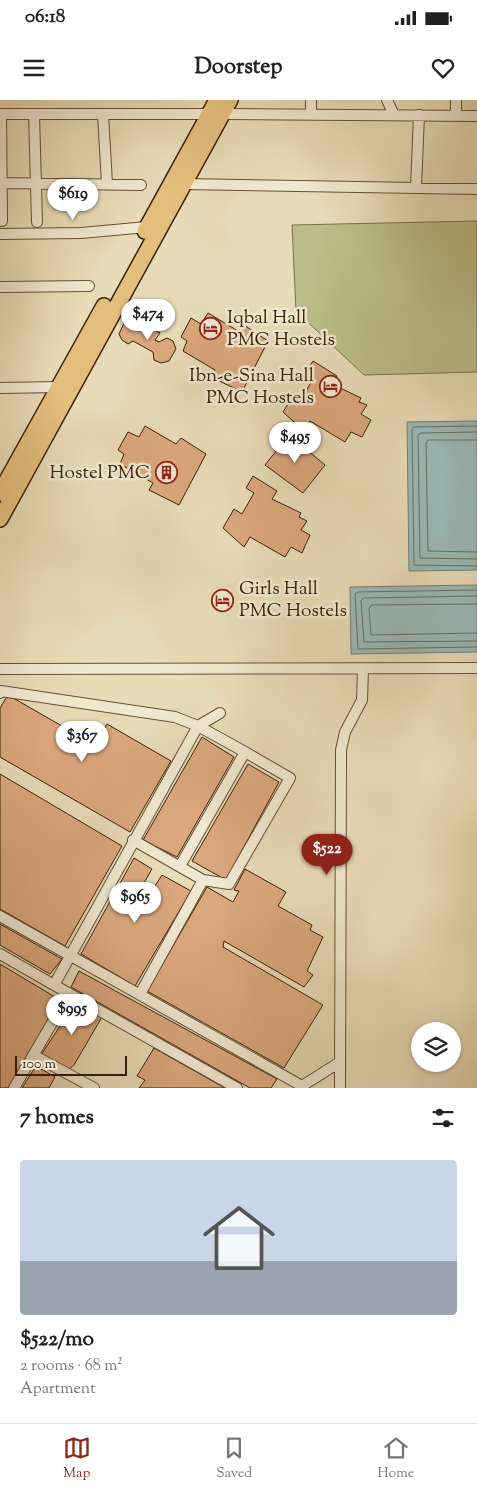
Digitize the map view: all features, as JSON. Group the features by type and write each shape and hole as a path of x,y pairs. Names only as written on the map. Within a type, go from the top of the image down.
{"highway":[{"path":"0,493 147,227 216,109 230,100"},
{"path":"0,519 183,184 216,109"}],"street":[{"path":"310,100 311,114"},
{"path":"388,100 394,115"},
{"path":"456,100 456,116"},
{"path":"2,221 1,114 104,114 216,109 311,114 477,116"},
{"path":"34,114 37,222"},
{"path":"104,114 107,184"},
{"path":"416,188 419,115"},
{"path":"2,183 141,185"},
{"path":"183,184 477,189"},
{"path":"0,234 81,233 147,227"},
{"path":"0,286 89,286"},
{"path":"0,388 59,388"},
{"path":"0,669 477,668"},
{"path":"340,1088 340,750 345,732 362,700 363,669"},
{"path":"0,693 175,716 198,726 290,778 229,884 203,880 133,840"},
{"path":"54,985 198,726 220,713"},
{"path":"180,866 245,752"},
{"path":"140,994 203,880"},
{"path":"0,916 140,994 300,1087 340,1062"},
{"path":"0,954 237,1088"},
{"path":"14,1088 70,994"},
{"path":"33,1055 94,1088"}],"green space":[{"path":"477,221 477,372 364,375 296,311 292,225"}],"water":[{"path":"477,421 477,570 409,571 407,422"},
{"path":"477,585 477,652 351,654 350,587"}],"building":[{"path":"208,313 238,331 244,325 268,341 242,392 211,377 215,370 183,351 187,341 181,337 191,318 201,324"},
{"path":"134,318 141,322 140,328 146,332 149,327 160,333 155,340 159,342 167,338 173,341 176,349 169,361 161,363 154,360 153,352 133,341 128,344 122,340 119,334 125,321 130,323"},
{"path":"313,361 337,376 332,384 361,398 359,402 367,405 361,414 371,420 362,437 351,432 345,442 310,421 304,431 283,412 294,394 302,398 314,377 306,372"},
{"name":"Hostel PMC","path":"145,426 176,444 181,438 206,454 179,505 149,490 153,483 120,464 124,454 118,450 128,432 139,437"},
{"path":"289,435 325,465 303,493 265,465"},
{"path":"253,476 277,491 272,499 301,513 299,517 307,521 301,530 310,535 302,553 291,547 285,557 250,537 244,547 223,528 234,509 242,514 254,493 246,488"},
{"path":"8,695 95,745 107,724 171,761 130,832 0,757 0,708"},
{"path":"202,737 234,757 177,857 143,840"},
{"path":"248,764 279,782 226,880 192,861"},
{"path":"0,774 122,846 65,946 0,909"},
{"path":"134,858 152,869 134,900 143,905 162,875 191,891 135,986 81,954"},
{"path":"245,869 286,892 278,906 312,925 310,930 323,937 307,971 313,975 304,987 224,941 223,947 323,1005 284,1068 147,991 207,887 233,902 239,891 234,890"},
{"path":"0,924 62,959 50,974 0,945"},
{"path":"0,964 60,1000 8,1088 0,1088"},
{"path":"79,971 277,1079 271,1088 250,1088 71,987"},
{"path":"76,1002 102,1017 74,1065 69,1069 41,1055"},
{"path":"154,1048 225,1088 139,1088 145,1080 137,1076"},
{"path":"36,1066 55,1077 49,1088 22,1088"}],"place":[{"name":"Iqbal Hall PMC Hostels","path":"211,329"},
{"name":"Ibn-e-Sina Hall PMC Hostels","path":"330,387"},
{"name":"Hostel PMC","path":"166,473"},
{"name":"Girls Hall PMC Hostels","path":"223,600"}]}
